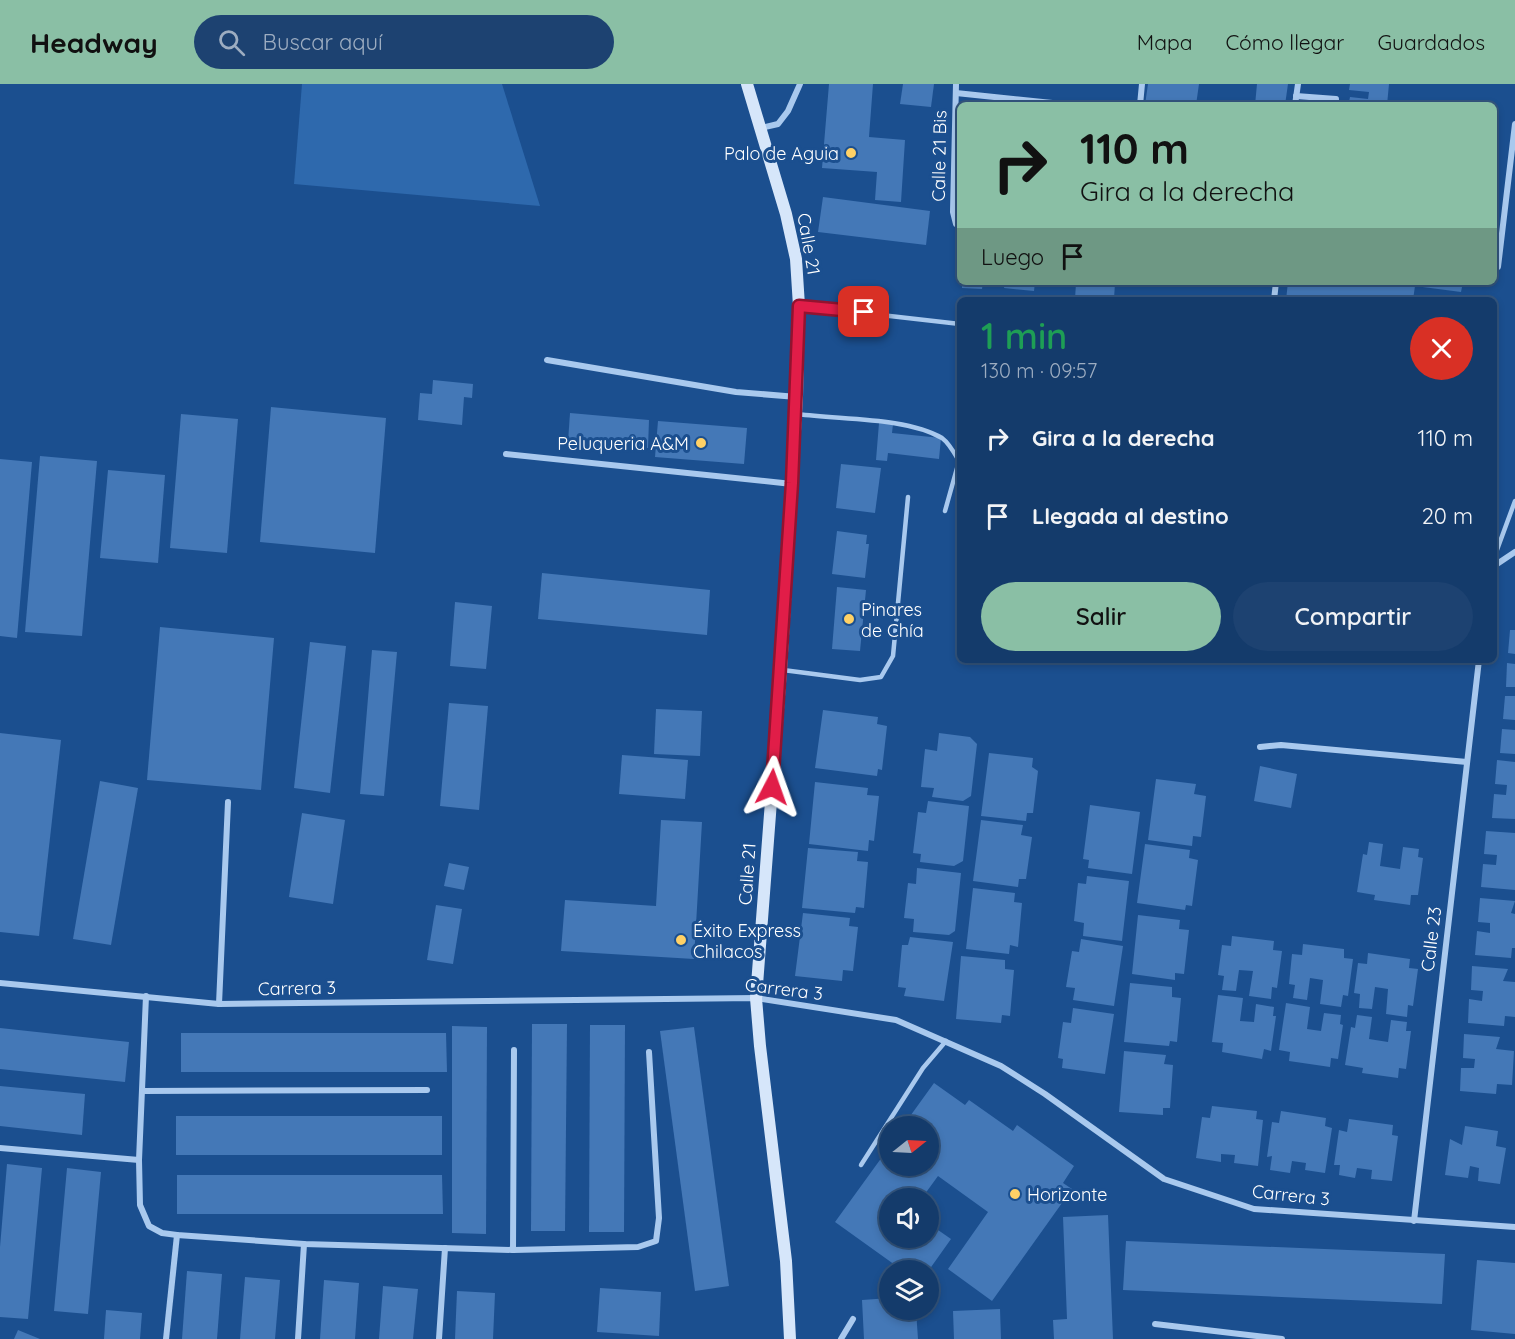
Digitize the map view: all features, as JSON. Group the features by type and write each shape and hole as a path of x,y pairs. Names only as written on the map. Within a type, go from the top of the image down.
{"street":[{"name":"Calle 21","path":"747,84 786,214 796,259 799,306 796,414 781,670 756,998 786,1262 790,1339"},
{"path":"761,128 778,124 795,99 800,84"},
{"name":"Calle 21 Bis","path":"956,84 953,212 957,224"},
{"path":"1140,102 1143,84"},
{"path":"1295,102 1298,84"},
{"path":"956,93 1043,102"},
{"path":"1296,96 1336,99"},
{"path":"1498,267 1515,124"},
{"path":"547,360 736,392 796,397"},
{"path":"506,454 792,483"},
{"path":"1497,564 1515,552"},
{"name":"Calle 23","path":"1413,1221 1479,663"},
{"path":"1260,747 1281,745 1467,762"},
{"path":"219,1004 228,802"},
{"name":"Carrera 3","path":"0,983 219,1004 756,998 896,1020 1001,1066 1164,1179 1254,1209 1515,1227"},
{"path":"146,996 139,1160 140,1205 149,1226 162,1233 177,1235 304,1244 513,1250 638,1246 656,1241 659,1218 649,1052"},
{"path":"513,1250 514,1050"},
{"path":"142,1091 426,1090"},
{"path":"0,1148 139,1160"},
{"path":"166,1339 177,1235"},
{"path":"298,1339 304,1244"},
{"path":"439,1339 445,1248"},
{"path":"841,1339 853,1319"},
{"path":"1155,1324 1224,1336 1282,1339"}],"lane":[{"path":"799,306 957,324"},
{"path":"796,414 885,422 927,432 944,439 957,456"},
{"path":"945,512 957,470"},
{"path":"781,670 860,680 881,676 893,656 908,497"},
{"path":"1497,550 1515,501"},
{"path":"861,1165 923,1068 946,1041"}],"shaded area":[{"path":"302,84 502,84 540,206 294,184"}],"building":[{"path":"829,84 873,84 869,137 905,140 901,202 875,200 877,172 822,168"},
{"path":"903,84 934,84 931,107 900,104"},
{"path":"1148,84 1199,84 1196,102 1145,102"},
{"path":"1257,84 1288,84 1285,102 1255,102"},
{"path":"1350,84 1389,84 1387,102 1349,102 1350,97 1368,99 1369,92 1349,90"},
{"path":"823,197 930,211 926,245 818,232"},
{"path":"962,285 983,285 982,289 962,288"},
{"path":"1004,285 1035,285 1034,291 1004,288"},
{"path":"1076,285 1115,285 1114,297 1075,297"},
{"path":"1288,285 1462,285 1461,292 1415,286 1413,297 1286,297"},
{"path":"433,380 473,384 472,398 464,397 462,425 418,420 420,393 432,394"},
{"path":"271,407 386,418 375,553 260,542"},
{"path":"570,413 649,420 648,448 568,442"},
{"path":"181,414 238,419 227,553 170,548"},
{"name":"Peluqueria A&M","path":"658,421 747,428 744,464 655,457"},
{"path":"879,423 893,424 892,433 941,438 939,459 888,453 887,461 876,460"},
{"path":"40,456 97,461 82,636 25,632"},
{"path":"0,459 32,462 17,638 0,636"},
{"path":"841,464 881,468 875,513 836,508"},
{"path":"108,470 165,475 158,563 100,558"},
{"path":"837,531 867,535 866,544 869,544 865,578 832,574"},
{"path":"542,573 710,590 707,635 538,619"},
{"name":"Pinares de Chía","path":"837,587 866,590 860,651 832,649"},
{"path":"455,602 492,606 486,669 450,666"},
{"path":"160,627 274,638 261,790 147,780"},
{"path":"1510,630 1515,630 1515,654 1508,653"},
{"path":"310,642 346,646 330,793 294,788"},
{"path":"372,650 397,652 384,796 360,794"},
{"path":"1507,663 1515,664 1515,687 1506,687"},
{"path":"1505,696 1515,696 1515,720 1503,719"},
{"path":"449,703 488,706 479,810 440,806"},
{"path":"656,709 702,711 700,756 654,754"},
{"path":"823,710 878,717 877,724 887,726 882,770 878,769 877,776 815,768"},
{"path":"1502,729 1515,730 1515,754 1500,753"},
{"path":"0,733 61,740 39,936 0,932"},
{"path":"939,733 970,737 977,744 971,796 963,801 932,797 934,788 921,787 925,749 937,751"},
{"path":"989,753 1033,758 1032,767 1038,771 1033,813 1027,813 1026,821 981,816"},
{"path":"622,755 688,760 685,799 619,794"},
{"path":"1497,760 1515,762 1515,819 1492,818 1494,794 1506,795 1507,785 1495,784"},
{"path":"1260,766 1297,774 1291,808 1254,801"},
{"path":"1156,779 1196,784 1194,794 1206,796 1201,837 1193,836 1192,846 1148,840"},
{"path":"100,781 138,788 111,945 73,939"},
{"path":"815,782 868,788 867,795 879,796 874,841 869,840 868,851 809,844"},
{"path":"928,801 969,806 963,861 954,866 920,862 921,854 913,853 918,812 926,813"},
{"path":"1090,805 1140,812 1132,874 1088,868 1089,860 1083,859"},
{"path":"302,813 345,820 333,904 289,897"},
{"path":"661,820 702,822 694,959 561,951 565,900 656,906"},
{"path":"981,820 1023,825 1021,835 1032,837 1026,879 1019,879 1018,887 973,881"},
{"path":"1486,831 1515,833 1515,890 1481,887 1483,864 1496,865 1497,855 1484,854"},
{"path":"1369,842 1383,844 1380,866 1400,869 1403,847 1419,849 1418,857 1423,858 1418,895 1411,895 1410,905 1374,900 1375,895 1357,892 1363,854 1367,855"},
{"path":"1145,844 1190,850 1189,858 1198,860 1192,906 1186,905 1185,910 1137,903"},
{"path":"808,848 858,852 857,861 868,862 864,908 856,907 855,913 802,908"},
{"path":"449,863 469,867 464,890 444,886"},
{"path":"917,868 961,873 955,931 949,935 913,932 914,919 904,918 908,883 916,884"},
{"path":"1087,876 1129,881 1122,941 1083,936 1084,923 1074,921 1078,883 1086,884"},
{"path":"973,888 1015,893 1014,902 1022,903 1018,947 1010,945 1009,954 966,949"},
{"path":"1480,898 1515,901 1511,913 1515,914 1515,948 1512,948 1511,958 1475,955 1477,931 1490,933 1490,923 1478,922"},
{"path":"436,905 462,909 453,964 427,960"},
{"path":"803,913 850,918 849,926 858,927 853,971 843,970 842,981 795,976"},
{"path":"1138,915 1180,920 1179,929 1189,930 1184,974 1175,973 1175,980 1132,974"},
{"path":"1232,936 1274,941 1273,950 1282,951 1277,988 1272,987 1271,999 1249,996 1253,971 1239,970 1236,991 1222,990 1224,976 1218,975 1222,945 1231,946"},
{"path":"910,937 953,942 944,1001 904,996 906,988 898,987 902,945 908,945"},
{"path":"1081,939 1123,946 1114,1006 1073,1000 1075,988 1066,987 1072,951 1079,952"},
{"path":"1303,944 1344,949 1344,958 1353,959 1348,996 1343,995 1341,1007 1320,1004 1323,980 1310,978 1307,1000 1293,998 1295,985 1289,984 1292,954 1302,955"},
{"path":"1368,953 1410,959 1409,968 1418,969 1413,1006 1408,1005 1407,1017 1386,1014 1388,989 1375,987 1372,1009 1359,1008 1360,994 1354,993 1358,963 1367,964"},
{"path":"961,956 1005,960 1005,969 1014,970 1010,1016 1002,1015 1001,1023 956,1019"},
{"path":"1472,966 1508,969 1503,981 1515,982 1515,1017 1505,1016 1504,1026 1468,1023 1469,999 1482,1001 1483,991 1471,990"},
{"path":"1130,983 1172,987 1172,997 1181,998 1177,1042 1170,1041 1169,1046 1124,1042"},
{"path":"1218,995 1243,998 1240,1021 1254,1022 1256,1004 1274,1007 1273,1016 1276,1016 1271,1051 1264,1049 1262,1059 1222,1052 1223,1043 1212,1042"},
{"path":"1286,1003 1310,1007 1307,1029 1321,1031 1324,1013 1341,1015 1340,1024 1343,1025 1338,1059 1331,1058 1330,1067 1289,1061 1290,1052 1279,1050"},
{"path":"1073,1008 1114,1014 1105,1074 1062,1068 1063,1059 1058,1058 1063,1022 1071,1023"},
{"path":"1357,1015 1372,1017 1369,1039 1388,1042 1391,1020 1407,1022 1406,1031 1411,1031 1406,1069 1399,1068 1398,1078 1362,1073 1363,1068 1345,1065 1351,1027 1355,1028"},
{"path":"532,1024 567,1024 565,1231 531,1231"},
{"path":"590,1025 625,1025 624,1232 589,1232"},
{"path":"452,1026 487,1027 486,1234 452,1233"},
{"path":"694,1027 729,1286 695,1291 660,1031"},
{"path":"0,1028 129,1042 125,1082 0,1069"},
{"path":"181,1033 446,1033 447,1072 181,1072"},
{"path":"1464,1034 1500,1037 1496,1049 1514,1051 1512,1085 1497,1084 1496,1094 1460,1091 1461,1068 1474,1068 1475,1059 1463,1058"},
{"path":"1124,1051 1166,1055 1164,1064 1173,1065 1170,1108 1163,1108 1163,1115 1119,1112"},
{"name":"Horizonte","path":"934,1083 965,1105 969,1100 1013,1131 1017,1125 1074,1166 1063,1183 1072,1189 992,1301 948,1269 988,1212 938,1176 939,1116 910,1116"},
{"path":"0,1086 85,1094 82,1135 0,1126"},
{"path":"1212,1106 1257,1111 1256,1119 1263,1120 1258,1166 1234,1163 1235,1155 1221,1154 1221,1162 1196,1158 1202,1117 1210,1118"},
{"path":"1281,1111 1326,1118 1325,1126 1332,1128 1325,1173 1305,1170 1306,1163 1292,1161 1290,1173 1270,1170 1272,1156 1267,1157 1272,1122 1279,1123"},
{"path":"176,1116 442,1116 442,1155 176,1155"},
{"path":"1349,1119 1393,1125 1392,1135 1398,1136 1392,1181 1371,1179 1372,1170 1357,1168 1355,1178 1339,1175 1340,1165 1334,1165 1339,1130 1347,1132"},
{"path":"1465,1126 1498,1131 1496,1146 1506,1148 1500,1184 1478,1181 1479,1168 1470,1166 1468,1178 1445,1175 1450,1139 1462,1145"},
{"name":"Horizonte","path":"879,1161 879,1176 938,1176 929,1188 879,1188 879,1248 939,1248 939,1231 951,1239 936,1260 888,1260 835,1222"},
{"path":"7,1164 42,1168 28,1319 0,1317 0,1247"},
{"path":"67,1168 101,1172 88,1314 54,1311"},
{"path":"177,1175 442,1175 443,1214 177,1214"},
{"path":"1108,1215 1113,1339 1054,1339 1053,1320 1067,1319 1063,1217"},
{"path":"1126,1241 1445,1254 1442,1304 1123,1290"},
{"path":"1477,1260 1515,1263 1515,1334 1471,1330"},
{"path":"187,1271 222,1274 217,1339 182,1339"},
{"path":"245,1277 280,1280 275,1339 240,1339"},
{"path":"324,1280 359,1283 355,1339 320,1339"},
{"path":"383,1286 418,1289 413,1339 379,1339"},
{"path":"600,1288 661,1292 659,1336 597,1332"},
{"path":"457,1291 495,1293 493,1339 455,1339"},
{"path":"879,1299 879,1320 917,1320 918,1339 864,1339 862,1300"},
{"path":"1000,1309 1001,1339 954,1339 953,1311"},
{"path":"106,1310 142,1313 140,1339 104,1339"},
{"path":"18,1330 40,1339 14,1339"}],"place":[{"name":"Palo de Aguia","path":"851,153"},
{"name":"Peluqueria A&M","path":"701,443"},
{"name":"Pinares de Chía","path":"849,619"},
{"name":"Éxito Express Chilacos","path":"681,940"},
{"name":"Horizonte","path":"1015,1194"}],"route":[{"path":"772,787 792,483 799,306 864,312"}]}
